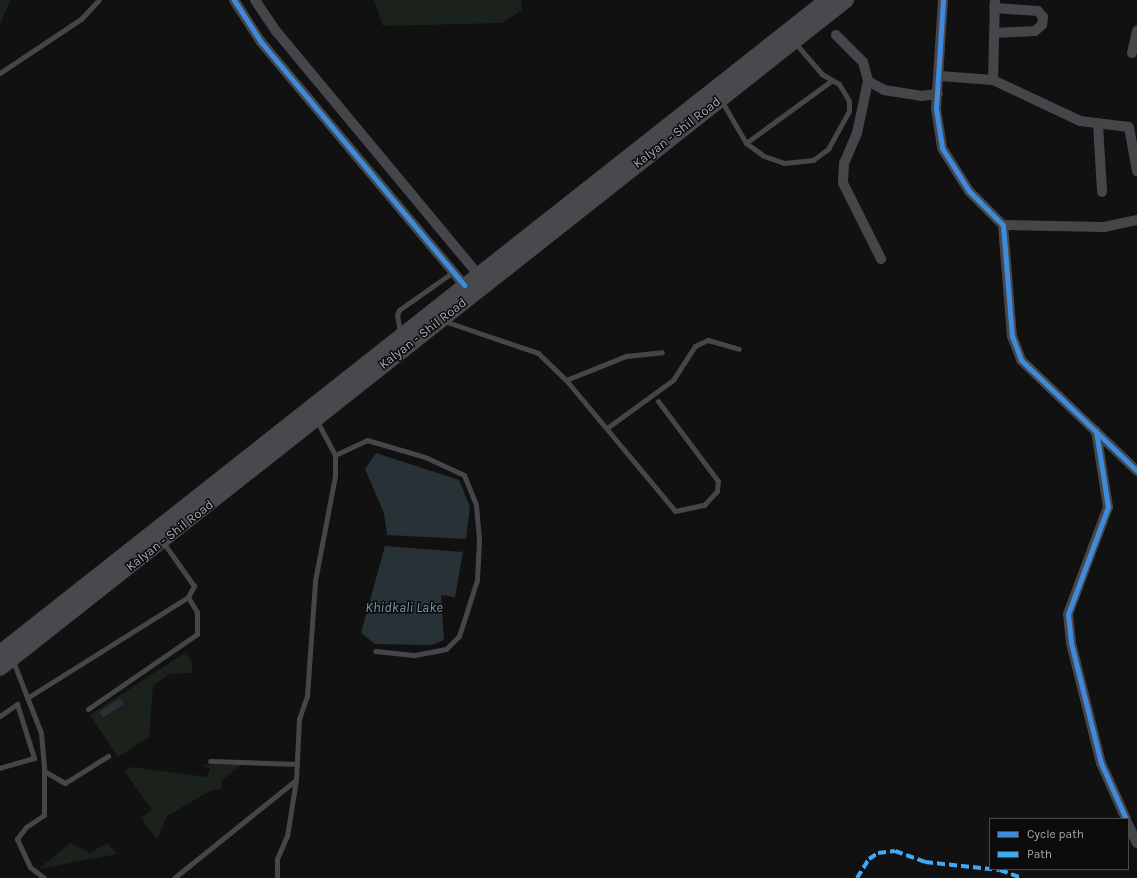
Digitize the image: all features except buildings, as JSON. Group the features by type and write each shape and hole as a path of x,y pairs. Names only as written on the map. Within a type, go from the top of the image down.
{"main road":[{"name":"Kalyan - Shil Road","path":"4,653 163,542 401,336 827,0"},
{"name":"Kalyan - Shil Road","path":"4,653 312,414 441,320 846,0"}],"street":[{"path":"234,0 261,42 464,285"},
{"path":"255,0 276,31 478,274"},
{"path":"943,0 940,76 936,109 942,148 968,191 1003,225 1012,336 1021,360 1137,471"},
{"path":"993,80 994,33 995,4 1038,11 1043,18 1042,25 1035,31 994,33"},
{"path":"261,42 276,31"},
{"path":"1132,52 1137,31"},
{"path":"836,36 863,62 868,81 857,133 844,163 843,184 881,259"},
{"path":"940,76 993,80 1080,121 1129,127 1137,171"},
{"path":"868,81 884,90 921,96 938,94"},
{"path":"1098,124 1102,192"},
{"path":"1003,225 1104,227 1137,220"},
{"path":"1096,431 1108,507 1073,593 1068,614 1071,643 1101,763 1126,818"},
{"path":"1129,826 1137,843"}],"lane":[{"path":"0,73 80,18 99,0"},
{"path":"721,99 746,143 764,156 784,163 813,160 828,149 846,117 849,101 839,84 831,81 794,42"},
{"path":"746,143 831,81"},
{"path":"401,336 397,315 400,310 453,272"},
{"path":"441,320 538,353 566,380 675,511 704,505 717,491 718,481 658,401"},
{"path":"607,428 673,380 695,346 708,340 739,349"},
{"path":"566,380 626,356 662,352"},
{"path":"277,878 277,859 287,836 296,780 299,718 307,696 315,581 330,514 335,455 312,414"},
{"path":"335,455 367,440 425,456 464,474 476,505 480,541 477,580 459,636 446,649 414,655 374,651"},
{"path":"27,698 188,597 194,586 163,542"},
{"path":"88,709 197,634 197,612 188,597"},
{"path":"4,653 27,698 41,733 44,771 44,815 26,827 17,839 30,866 44,878"},
{"path":"0,716 17,704 34,758 23,764 0,768"},
{"path":"44,771 65,783 108,756"},
{"path":"210,761 297,764"},
{"path":"174,878 296,780"}],"shaded area":[{"path":"0,0 10,0 0,25"},
{"path":"374,0 521,0 522,10 502,23 383,26"},
{"path":"186,652 193,665 191,673 170,674 153,685 149,737 118,757 90,715"},
{"path":"203,765 241,765 222,780 221,789 210,791 167,816 157,840 141,818 152,810 125,772 131,767 207,777 210,769"},
{"path":"70,843 90,853 107,843 117,854 39,869"}],"water":[{"path":"376,453 459,480 470,507 466,539 387,535 384,513 365,469"},
{"name":"Khidkali Lake","path":"385,546 463,552 455,597 441,595 444,640 432,645 375,644 361,633"},
{"path":"120,698 124,704 103,718 99,712"}],"marked path":[{"path":"857,878 869,859 878,853 895,851 925,862 989,869"},
{"path":"1000,870 1022,878"}],"cycle path":[{"path":"234,0 261,42 464,285"},
{"path":"943,0 936,109 942,148 969,191 1003,225 1012,336 1021,360 1137,471"},
{"path":"1096,431 1108,507 1068,614 1071,643 1101,763 1126,818"}]}
